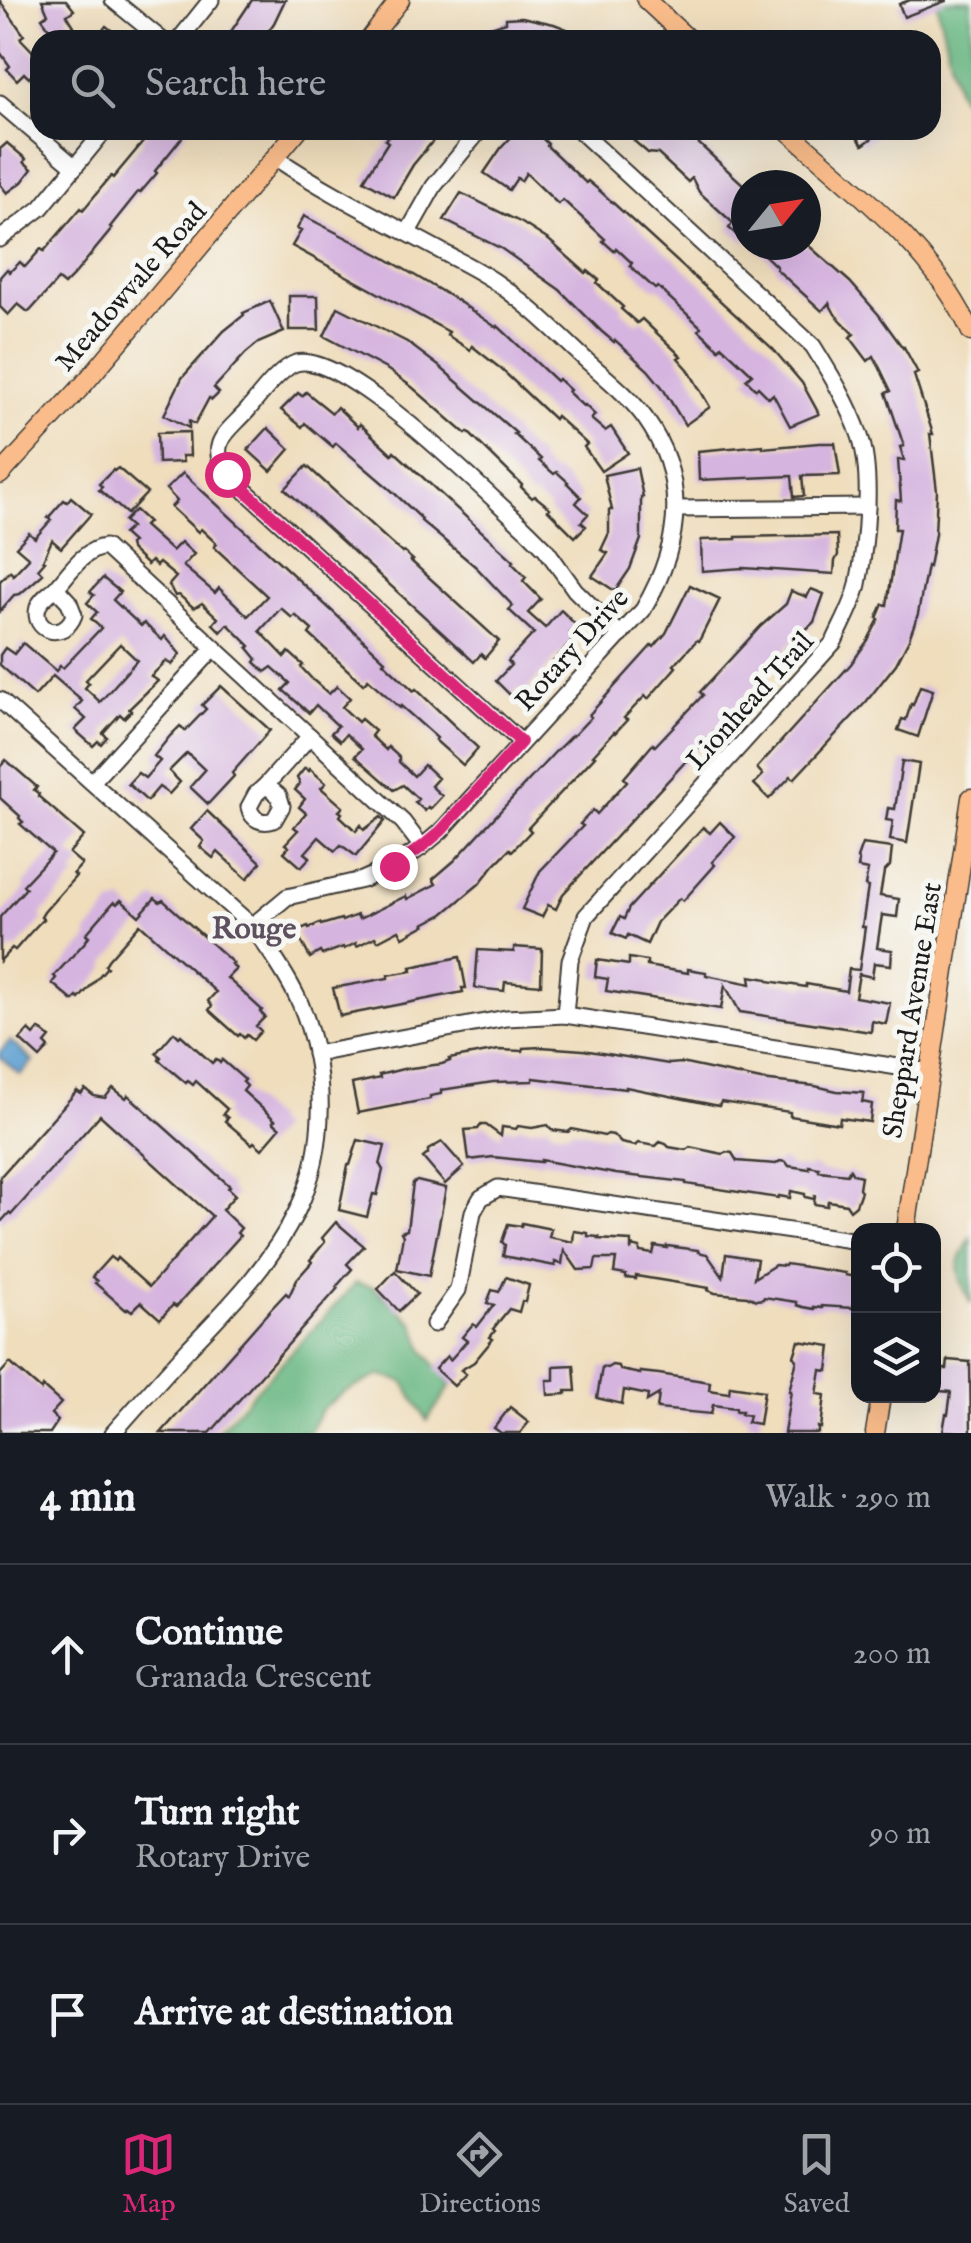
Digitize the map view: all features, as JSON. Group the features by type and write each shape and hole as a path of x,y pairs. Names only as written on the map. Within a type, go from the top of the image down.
{"main road":[{"path":"377,30 400,0"},
{"path":"646,0 678,30"},
{"name":"Meadowvale Road","path":"0,475 84,384 290,140"},
{"path":"797,140 916,249 952,297 971,332"},
{"name":"Sheppard Avenue East","path":"907,1223 971,798"},
{"path":"875,1433 880,1403"}],"street":[{"path":"113,0 150,30"},
{"path":"187,30 211,0"},
{"path":"0,103 30,129"},
{"path":"43,140 74,167"},
{"path":"0,239 41,208 97,140"},
{"path":"408,232 434,186 472,140"},
{"name":"Lionhead Trail","path":"565,1015 570,960 586,916 834,642 858,587 867,507 862,439 840,390 813,346 590,140"},
{"name":"Rotary Drive","path":"252,926 287,898 362,880 394,866 441,831 643,610 660,582 672,547 677,509 664,452 646,419 623,392 542,320 494,281 276,158"},
{"path":"521,742 227,474 218,461 219,441 274,380 295,363 314,363 394,409 528,530 564,578 621,634"},
{"path":"677,509 867,507"},
{"path":"56,588 88,552 106,547 403,822 422,847"},
{"path":"92,782 214,648"},
{"path":"0,700 252,926 299,1001 316,1054 320,1101 317,1141 298,1209 248,1284 112,1433"},
{"path":"266,785 310,736"},
{"path":"316,1054 506,1018 565,1015 930,1072"},
{"path":"434,1324 458,1290 473,1212 481,1198 498,1188 851,1240"}],"green space":[{"path":"936,0 971,0 971,118 957,90"},
{"path":"971,1238 971,1304 962,1285 959,1264"},
{"path":"356,1283 373,1287 414,1323 424,1350 451,1385 427,1421 404,1382 380,1375 343,1393 322,1409 309,1433 216,1433"}],"water":[{"path":"10,1041 33,1061 20,1075 0,1057"}],"building":[{"path":"42,0 66,0 74,10 67,15 74,26 69,30 51,30 42,18 48,14"},
{"path":"252,0 285,0 269,30 232,30"},
{"path":"910,0 946,1 904,17 899,4"},
{"path":"0,1 30,48 30,77 24,73 17,80 0,52"},
{"path":"522,17 567,29 488,30 506,22 506,18"},
{"path":"180,140 74,275 64,285 58,280 30,311 18,304 8,315 0,307 0,277 20,262 25,267 41,249 44,251 143,142"},
{"path":"385,140 434,140 394,197 364,180 388,142"},
{"path":"509,140 544,140 586,183 600,191 773,349 802,383 819,414 790,426 773,394 769,398 756,389 746,379 752,374 722,346 719,349 699,330 701,327 630,266 632,263 603,241 563,200 558,204 526,173 509,190 484,173"},
{"path":"695,140 731,173 731,221 699,192 692,178 688,182 658,154 648,153 634,141"},
{"path":"7,143 32,169 7,193 0,184 0,149"},
{"path":"461,193 522,223 599,280 597,283 621,309 637,323 642,319 681,356 678,358 710,407 685,425 648,370 560,290 502,249 444,220"},
{"path":"304,216 382,256 498,326 585,405 595,415 591,419 605,431 611,427 628,453 601,471 584,447 587,444 472,346 470,350 447,335 449,332 292,246"},
{"path":"821,256 850,282 904,347 918,373 914,375 933,434 937,491 935,534 918,614 896,664 794,779 791,776 769,799 754,784 763,775 757,768 851,664 868,640 883,604 887,605 899,529 895,529 896,500 901,501 898,460 904,460 900,447 904,446 886,393 891,391 874,356 868,361 850,337 854,334 829,303 822,311 770,260 821,260"},
{"path":"289,296 318,296 319,330 289,330"},
{"path":"270,301 284,332 246,353 214,388 219,393 212,400 209,398 195,424 189,421 189,428 164,415 182,378 224,331 243,313"},
{"path":"338,307 407,342 516,433 539,461 554,474 557,472 581,497 576,503 588,514 581,522 586,526 575,537 550,508 535,496 532,498 468,432 412,387 324,336"},
{"path":"306,392 332,413 337,407 392,454 394,451 514,561 526,577 523,581 541,599 528,613 545,628 561,610 577,626 570,633 575,638 524,693 519,689 512,697 496,681 511,665 508,661 534,633 509,610 513,606 476,567 391,490 336,443 333,447 305,423 302,427 281,410 298,393 302,396"},
{"path":"268,428 290,449 271,471 248,450"},
{"path":"189,432 190,456 182,456 183,462 158,463 157,433"},
{"path":"835,443 840,475 802,476 804,496 794,497 792,476 699,480 698,451"},
{"path":"307,466 499,641 485,658 481,654 474,662 285,489"},
{"path":"118,468 147,493 127,514 99,490 99,484"},
{"path":"637,468 643,497 641,539 630,569 615,591 592,576 608,553 601,550 609,533 612,510 604,475"},
{"path":"183,473 478,748 463,765 368,679 363,684 309,634 312,630 295,615 292,618 281,608 260,631 285,657 289,652 329,694 337,686 350,698 342,707 375,731 371,736 399,757 399,762 414,776 424,765 438,778 431,786 442,796 430,809 425,811 403,785 394,790 355,756 362,749 346,734 340,741 331,733 338,726 316,705 309,713 283,690 290,683 272,667 265,672 255,662 250,646 228,624 221,632 213,624 218,618 202,603 194,608 175,596 169,585 176,577 159,563 156,566 151,561 147,565 130,549 132,542 123,534 131,527 124,521 135,510 148,522 144,526 172,551 181,542 194,554 183,566 215,593 219,588 248,616 267,596 214,547 217,544 201,529 198,532 171,507 177,501 166,489"},
{"path":"71,497 91,514 61,548 52,540 38,569 43,574 0,611 0,581 10,571 13,575 29,558 16,547 29,533 35,538 51,520 48,518"},
{"path":"837,535 834,574 743,568 702,571 701,540"},
{"path":"103,578 120,592 113,600 141,626 144,623 162,640 165,636 180,654 172,665 166,661 151,676 158,681 124,718 120,714 103,733 107,737 101,744 98,741 93,746 75,730 86,719 75,709 82,701 53,676 35,696 0,665 5,648 14,654 23,643 56,671 60,666 63,668 101,628 91,619 97,612 87,603 94,595 90,592","holes":["120,644 137,660 100,702 85,688 89,683 86,680"]},
{"path":"690,585 720,599 699,641 648,699 645,696 624,718 627,720 528,828 531,831 479,884 443,914 403,937 399,930 378,941 375,937 357,946 356,943 322,955 320,952 310,958 296,931 357,915 359,919 436,884 433,879 591,717 666,633"},
{"path":"811,589 824,594 814,622 785,649 773,667 563,894 556,909 548,905 542,917 522,909 540,871 583,826 580,824 593,810 597,814 627,781 624,778 653,744 786,604 791,591 807,597"},
{"path":"221,686 270,730 208,804 190,787 205,770 187,753 169,771 180,782 169,794 159,787 147,801 128,784 138,773 145,778 160,761 154,756 170,736 180,726 185,731"},
{"path":"920,686 933,690 918,737 898,730"},
{"path":"6,760 37,787 34,790 38,796 84,836 69,853 82,864 73,874 76,876 44,912 43,919 0,961 0,917 53,853 20,824 20,816 0,798 0,767"},
{"path":"902,761 919,764 907,843 890,840 893,821 886,820 888,808 895,809"},
{"path":"305,768 326,783 321,788 343,807 340,816 356,831 361,825 364,830 381,817 385,821 356,856 341,845 335,851 319,837 305,853 310,857 301,867 284,852 289,847 285,844 298,830 294,827 306,813 299,807 305,799 295,790 300,784 297,778"},
{"path":"207,811 261,862 247,879 218,852 213,858 200,847 204,841 191,829"},
{"path":"720,822 735,837 683,901 680,898 657,922 647,944 612,933 620,917 624,919 629,908 703,827 710,833"},
{"path":"862,844 892,848 880,896 899,899 897,917 882,915 877,948 892,950 891,965 874,963 872,977 859,974 855,997 890,1003 886,1024 872,1021 871,1032 740,1012 725,985 721,1009 606,991 608,979 595,977 597,960 629,965 629,958 647,961 647,966 706,972 751,984 750,976 846,991 849,969 859,970 865,927 868,870 858,868 857,858"},
{"path":"155,898 163,900 233,963 236,969 227,978 265,1017 256,1026 261,1031 253,1040 247,1035 238,1036 209,1010 212,1006 208,1001 216,992 140,924 79,999 73,1001 52,983 114,902 121,900 139,916"},
{"path":"514,947 542,949 541,985 505,982 504,991 475,988 478,950 514,952"},
{"path":"460,957 466,988 462,988 463,992 340,1016 333,988 388,978 412,971 411,967"},
{"path":"39,1029 50,1038 45,1044 49,1048 40,1058 20,1040 29,1030 34,1035"},
{"path":"174,1032 212,1063 222,1060 245,1080 247,1086 243,1091 280,1128 262,1149 225,1121 228,1118 223,1114 227,1109 196,1081 193,1085 186,1083 159,1060 161,1057 156,1053"},
{"path":"541,1047 681,1063 761,1080 864,1093 862,1102 872,1104 870,1122 840,1118 839,1124 790,1116 790,1112 721,1102 719,1106 626,1087 533,1078 441,1090 441,1094 430,1099 358,1113 352,1084 403,1069 442,1064 449,1059"},
{"path":"113,1088 126,1098 128,1095 230,1186 235,1195 222,1210 241,1228 237,1233 240,1236 176,1307 173,1305 160,1319 141,1302 132,1311 126,1310 92,1277 110,1257 115,1261 117,1258 149,1287 212,1216 100,1115 0,1223 0,1177 77,1091 81,1094 85,1089 105,1098"},
{"path":"481,1125 501,1136 502,1127 548,1125 552,1130 613,1135 621,1143 635,1146 656,1146 660,1142 686,1150 690,1147 732,1153 737,1161 780,1161 789,1166 847,1174 850,1169 861,1176 861,1191 850,1210 846,1204 828,1201 827,1206 814,1204 815,1195 814,1199 791,1191 790,1198 778,1198 541,1160 469,1160 465,1130"},
{"path":"358,1140 385,1146 377,1195 373,1194 367,1217 339,1210 348,1165"},
{"path":"442,1142 464,1167 445,1184 423,1158"},
{"path":"413,1183 446,1188 429,1276 397,1269 401,1232 407,1230"},
{"path":"336,1222 364,1246 347,1264 352,1269 338,1288 210,1433 161,1433 271,1309 286,1293 289,1296 325,1242 322,1238"},
{"path":"522,1223 551,1229 549,1237 573,1242 574,1231 598,1239 631,1241 631,1251 632,1246 653,1254 655,1246 698,1250 707,1254 723,1277 726,1254 757,1259 754,1278 775,1265 786,1264 845,1273 851,1276 851,1308 814,1309 797,1302 764,1297 756,1300 715,1293 709,1288 636,1276 626,1278 614,1273 616,1259 596,1259 594,1269 578,1270 564,1250 562,1264 555,1262 555,1266 503,1256 502,1242 508,1224"},
{"path":"395,1271 417,1294 399,1311 378,1289"},
{"path":"506,1277 529,1285 525,1302 522,1301 519,1312 509,1309 493,1329 493,1339 474,1362 461,1370 466,1374 454,1386 435,1369 447,1356 450,1360 467,1341 462,1337 473,1324 477,1327 494,1305 487,1303 492,1290 499,1292"},
{"path":"799,1341 831,1346 828,1371 821,1370 817,1394 825,1395 818,1433 784,1433"},
{"path":"948,1360 970,1362 971,1433 943,1431 951,1392 941,1391 943,1369 947,1369"},
{"path":"10,1363 61,1403 51,1414 58,1421 50,1433 0,1433 0,1374"},
{"path":"574,1365 576,1391 548,1395 547,1380 554,1380 554,1366"},
{"path":"612,1365 640,1374 710,1382 709,1390 729,1393 730,1386 764,1391 759,1424 747,1422 749,1415 736,1408 713,1405 711,1414 657,1409 659,1394 647,1401 648,1395 624,1390 622,1404 597,1398 602,1367"},
{"path":"510,1407 529,1422 520,1433 501,1433 494,1428"}],"district":[{"name":"Rouge","path":"254,928"}],"route":[{"path":"227,474 521,742 441,831 394,866"}]}
